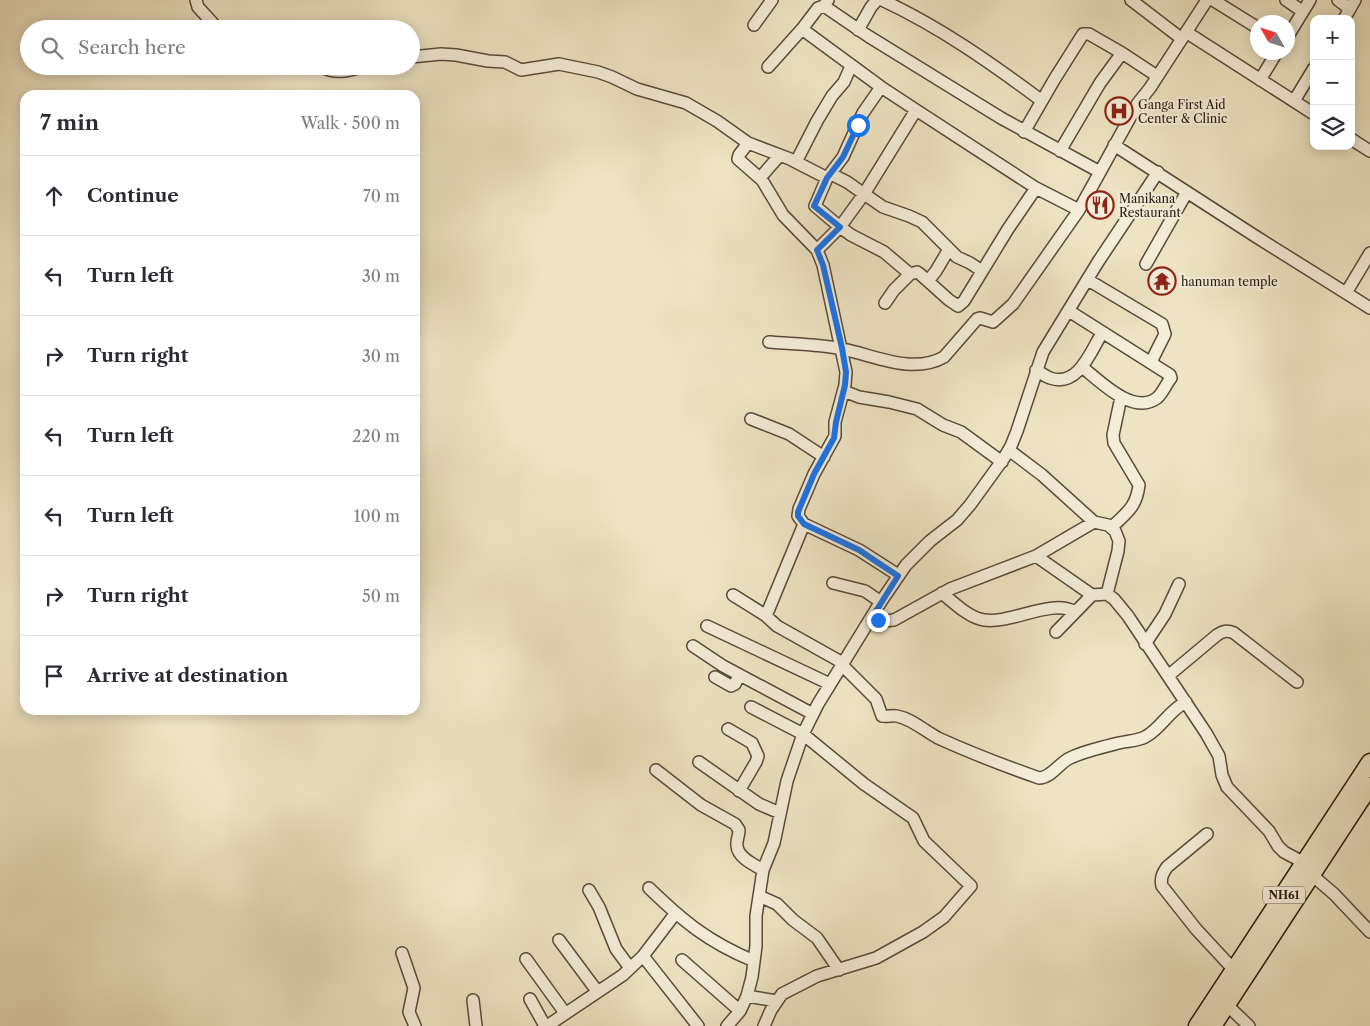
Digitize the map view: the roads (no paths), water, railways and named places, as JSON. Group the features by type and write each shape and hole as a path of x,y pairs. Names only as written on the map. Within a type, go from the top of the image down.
{"highway":[{"name":"NH61","path":"1213,1026 1311,869 1370,762"},
{"name":"NH61","path":"1197,1026 1234,970 1311,869 1370,786"}],"street":[{"path":"196,0 198,7 210,20"},
{"path":"754,25 772,0"},
{"path":"858,30 870,7 877,0"},
{"path":"882,0 953,38 1042,101"},
{"path":"769,342 842,348 882,360 910,364 931,362 944,357 977,319 980,318 993,322 1009,309 1079,210 1138,103 1207,0"},
{"path":"1214,0 1250,23"},
{"path":"1286,0 1302,11"},
{"path":"1295,24 1310,0"},
{"path":"1338,0 1350,9"},
{"path":"1138,2 1156,20 1310,111"},
{"path":"768,67 802,29 820,3 858,30 1024,132 1100,172"},
{"path":"802,29 880,87 1036,188 1079,210"},
{"path":"1024,132 1084,34 1088,34 1122,53 1157,76"},
{"path":"1060,151 1092,96 1122,53"},
{"path":"420,56 456,55 488,62 505,62 521,70 559,64 612,77 637,89 686,103 717,121 748,143 829,176 864,194 883,207 922,222 957,257 982,271"},
{"path":"1260,80 1272,60"},
{"path":"796,162 817,121 832,96 844,82 851,66"},
{"path":"1294,100 1310,74"},
{"path":"880,87 863,113 851,143 829,176 814,206 851,235 884,252 910,274"},
{"path":"817,250 840,227 864,194 916,110"},
{"path":"1355,142 1370,151"},
{"path":"748,143 738,159 767,186 783,215 817,250 823,265 846,372 835,436 814,474 799,509 798,516 804,524 859,550 898,576"},
{"path":"1114,144 1370,308"},
{"path":"760,178 780,155"},
{"path":"728,1026 740,1011 747,996 752,977 756,916 764,870 774,843 787,780 803,734 813,714 898,576 920,551 957,520 1002,462 1017,431 1043,352 1158,172"},
{"path":"885,303 894,290 910,274 917,272 958,306 964,301 1008,229 1036,188"},
{"path":"1146,264 1187,192"},
{"path":"928,281 949,249"},
{"path":"1346,293 1369,257"},
{"path":"1088,280 1162,324 1166,334 1151,362"},
{"path":"1069,311 1151,362 1170,375 1171,378 1158,398 1134,403 1121,397 1082,367"},
{"path":"1036,370 1050,378 1056,379 1075,374 1082,367 1102,333"},
{"path":"844,391 859,397 917,410 943,426 961,432 1002,462"},
{"path":"1112,527 1132,508 1136,501 1139,485 1114,443 1113,435 1121,397"},
{"path":"751,419 789,434 824,457"},
{"path":"1009,450 1094,522 1112,527 1117,535 1118,551 1108,594"},
{"path":"871,619 894,620 942,593 1036,556 1094,522"},
{"path":"766,616 804,524"},
{"path":"1036,556 1092,595 1108,594 1114,599 1128,616 1215,748 1227,787 1269,831 1278,846 1311,869 1370,932"},
{"path":"833,582 865,591 881,602"},
{"path":"1145,644 1165,614 1179,584"},
{"path":"942,593 969,613 984,620 1021,616 1050,608 1064,607 1075,612"},
{"path":"733,595 787,632 843,664 876,699 882,716 896,715 959,747 996,763 1039,778 1044,778 1059,764 1071,757 1144,738 1178,706 1186,702"},
{"path":"1056,632 1092,595"},
{"path":"707,626 830,684"},
{"path":"1168,676 1217,635 1227,631 1234,633 1297,682"},
{"path":"694,646 739,675 813,714"},
{"path":"715,677 732,686 739,675"},
{"path":"751,707 803,734 864,784 913,818 924,842 971,886 944,918 923,932 876,958 803,982 782,994 764,1026"},
{"path":"728,729 752,743 758,756 739,791"},
{"path":"699,762 759,804 780,813"},
{"path":"656,770 701,804 734,824 739,830 737,846 739,853 748,861 764,870"},
{"path":"1207,834 1168,867 1163,874 1161,882 1162,886 1196,928 1234,970"},
{"path":"649,888 675,914 714,942 754,961"},
{"path":"589,890 599,907 616,949 630,968"},
{"path":"759,896 777,904 793,920 818,938 839,970"},
{"path":"530,999 546,1026 630,968 643,956 675,914"},
{"path":"559,940 597,991"},
{"path":"402,953 414,988 409,1012 415,1026"},
{"path":"643,956 698,1026"},
{"path":"526,959 565,1013"},
{"path":"682,960 740,1011"},
{"path":"747,996 777,1001"},
{"path":"473,1000 476,1026"},
{"path":"1227,1005 1249,1026"}],"place":[{"name":"Ganga First Aid Center & Clinic","path":"1119,111"},
{"name":"Manikana Restaurant","path":"1100,205"},
{"name":"hanuman temple","path":"1162,281"}]}
